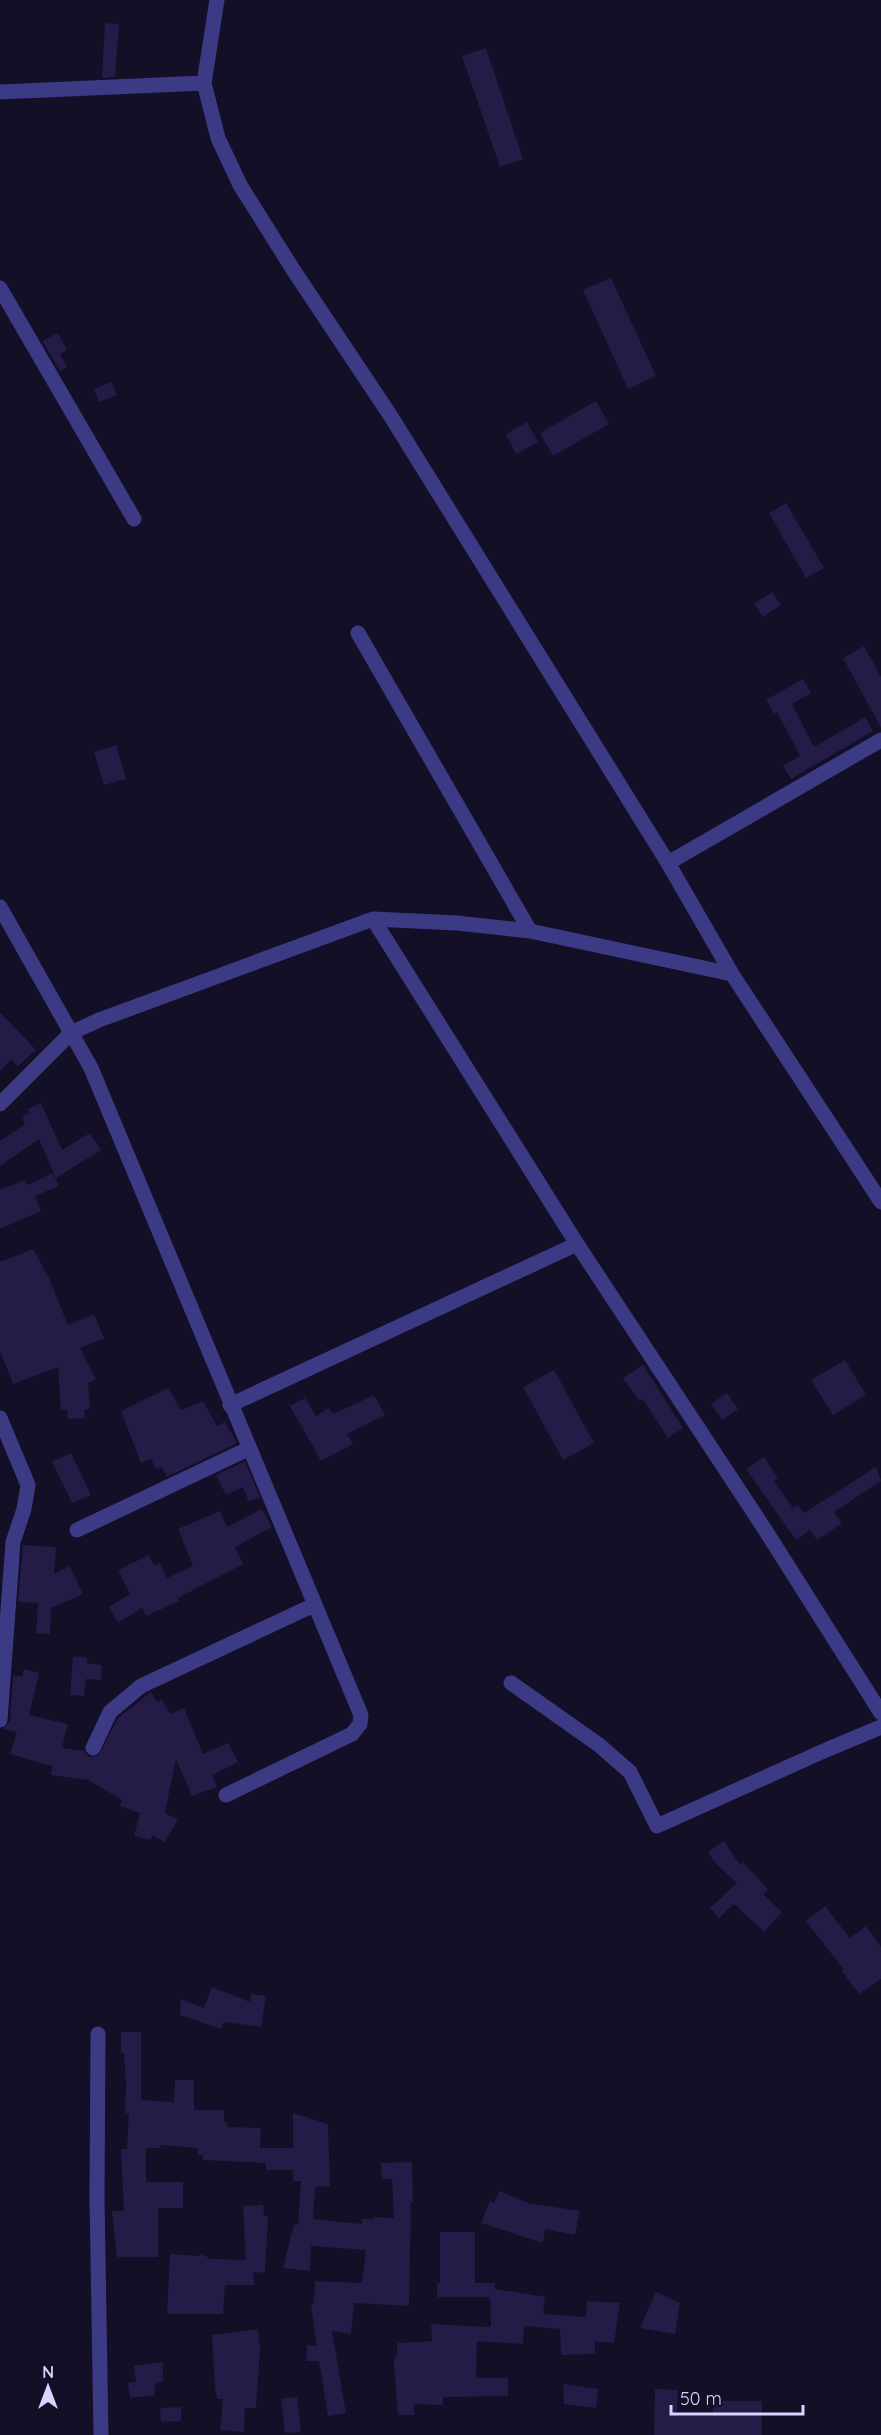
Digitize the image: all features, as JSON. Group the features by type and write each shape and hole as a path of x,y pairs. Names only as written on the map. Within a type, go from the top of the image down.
{"street":[{"path":"217,0 204,83 218,138 240,185 390,415 668,863 732,974 881,1202"},
{"path":"0,92 204,83"},
{"path":"0,288 134,519"},
{"path":"358,633 530,931"},
{"path":"668,863 881,740"},
{"path":"0,907 91,1068 248,1449 358,1705 360,1724 352,1734 226,1795"},
{"path":"0,1104 71,1033 99,1020 374,919 457,923 530,931 732,974"},
{"path":"374,919 577,1244 762,1525 881,1713"},
{"path":"230,1405 577,1244"},
{"path":"0,1418 28,1485 24,1509 13,1542 0,1720"},
{"path":"77,1530 248,1449"},
{"path":"93,1748 110,1712 141,1686 314,1605"},
{"path":"511,1683 599,1745 630,1772 657,1826 881,1727"},
{"path":"98,2034 97,2198 101,2435"}],"building":[{"path":"105,23 119,24 115,77 102,78"},
{"path":"486,48 523,159 500,167 462,56"},
{"path":"611,278 656,376 628,389 583,290"},
{"path":"58,333 67,350 60,354 67,367 60,371 42,341"},
{"path":"111,382 117,395 99,402 94,389"},
{"path":"596,401 609,424 553,456 540,433"},
{"path":"527,422 538,442 516,454 506,434"},
{"path":"786,503 824,568 806,578 769,513"},
{"path":"772,592 781,605 763,617 754,604"},
{"path":"864,646 881,677 881,728 843,658"},
{"path":"803,679 811,693 792,704 814,747 865,717 873,731 791,779 783,766 800,756 777,712 774,714 766,700"},
{"path":"116,745 126,779 104,785 94,752"},
{"path":"0,1012 36,1050 18,1066 11,1059 0,1072"},
{"path":"41,1103 62,1150 90,1133 101,1150 56,1178 39,1139 0,1166 0,1141 25,1124 22,1116 30,1113 28,1109"},
{"path":"53,1173 59,1186 35,1196 41,1211 0,1229 0,1190 25,1180 27,1185"},
{"path":"33,1249 49,1278 68,1325 94,1314 104,1338 80,1348 96,1379 88,1383 90,1409 84,1409 85,1418 68,1419 67,1410 61,1410 58,1367 13,1384 0,1351 0,1262"},
{"path":"845,1360 866,1395 833,1415 811,1380"},
{"path":"643,1365 683,1428 668,1438 643,1399 639,1401 623,1378"},
{"path":"554,1370 594,1443 563,1460 523,1387"},
{"path":"168,1388 181,1410 203,1401 217,1426 225,1422 237,1443 167,1477 162,1467 156,1469 151,1459 141,1463 121,1411"},
{"path":"727,1393 738,1409 722,1420 711,1404"},
{"path":"374,1395 385,1415 347,1434 353,1444 321,1461 290,1406 305,1398 316,1416 329,1408 333,1414"},
{"path":"71,1453 91,1495 72,1503 52,1462"},
{"path":"764,1457 778,1478 774,1481 793,1508 798,1505 804,1513 876,1467 881,1481 834,1512 842,1523 828,1533 817,1540 810,1530 796,1540 746,1469"},
{"path":"245,1461 260,1497 249,1502 243,1487 226,1495 216,1475"},
{"path":"262,1509 272,1527 235,1547 243,1564 178,1598 179,1601 146,1616 142,1608 118,1623 109,1607 130,1594 118,1570 149,1555 154,1566 160,1563 167,1578 193,1566 178,1529 220,1511 227,1527"},
{"path":"23,1545 56,1547 54,1574 70,1566 83,1594 51,1608 50,1634 36,1633 38,1603 18,1602"},
{"path":"73,1656 87,1658 87,1663 102,1665 101,1680 86,1679 84,1696 70,1695"},
{"path":"24,1669 39,1673 29,1715 68,1724 62,1748 84,1751 89,1757 98,1756 118,1718 151,1692 157,1702 162,1700 170,1714 184,1708 203,1754 228,1743 238,1762 212,1775 217,1787 192,1796 176,1759 165,1813 178,1820 165,1842 152,1835 151,1840 134,1836 140,1813 120,1806 122,1800 88,1780 51,1775 52,1766 10,1754 17,1732 3,1729 10,1721 13,1675 22,1677"},
{"path":"724,1841 740,1865 743,1862 768,1889 763,1894 782,1912 764,1932 734,1904 719,1918 710,1908 737,1883 716,1864 708,1852"},
{"path":"825,1906 850,1938 866,1926 881,1947 881,1979 859,1994 842,1971 844,1970 806,1921"},
{"path":"212,1987 250,2002 251,1994 266,1996 261,2027 224,2022 221,2029 180,2015 181,1999 204,2008"},
{"path":"121,2032 141,2032 141,2100 174,2102 175,2080 194,2080 194,2110 224,2110 224,2122 227,2122 227,2127 261,2128 260,2148 293,2148 293,2113 328,2124 330,2186 315,2187 313,2219 362,2224 362,2219 394,2218 392,2179 382,2179 381,2163 412,2162 413,2202 411,2202 409,2306 354,2303 351,2334 332,2331 346,2413 328,2416 319,2361 306,2361 307,2345 317,2346 311,2304 314,2303 315,2281 362,2283 366,2250 311,2246 310,2271 283,2268 294,2224 298,2225 301,2181 293,2181 293,2170 266,2170 266,2163 203,2160 203,2155 197,2155 198,2148 160,2145 160,2148 146,2148 146,2182 183,2182 183,2208 158,2208 158,2257 117,2257 112,2211 124,2211 121,2149 127,2149 129,2113 125,2113 126,2084 124,2053 121,2053"},
{"path":"499,2191 528,2203 580,2211 575,2235 545,2229 543,2243 481,2223 490,2201 494,2203"},
{"path":"263,2205 264,2216 268,2216 265,2272 253,2273 254,2285 225,2285 223,2314 167,2314 170,2254 200,2256 201,2253 210,2259 246,2260 243,2206"},
{"path":"440,2232 475,2232 475,2283 495,2283 495,2289 545,2297 543,2314 586,2317 587,2301 620,2303 614,2343 595,2341 595,2354 561,2355 560,2329 524,2326 523,2344 477,2341 476,2378 508,2378 508,2396 443,2397 443,2405 414,2404 414,2415 398,2415 394,2364 394,2357 397,2357 397,2343 432,2341 431,2324 491,2327 490,2297 437,2297 437,2283 440,2283"},
{"path":"656,2292 680,2303 675,2334 640,2328"},
{"path":"258,2329 260,2348 256,2408 245,2408 244,2432 220,2430 223,2399 217,2399 215,2388 212,2335"},
{"path":"163,2362 163,2381 154,2385 155,2395 130,2398 128,2383 136,2382 134,2366"},
{"path":"563,2384 598,2389 596,2408 564,2404"},
{"path":"655,2389 678,2390 677,2416 713,2416 713,2401 762,2401 762,2435 654,2435"},
{"path":"297,2397 301,2432 285,2433 281,2399"},
{"path":"181,2407 181,2421 161,2422 160,2408"}]}
